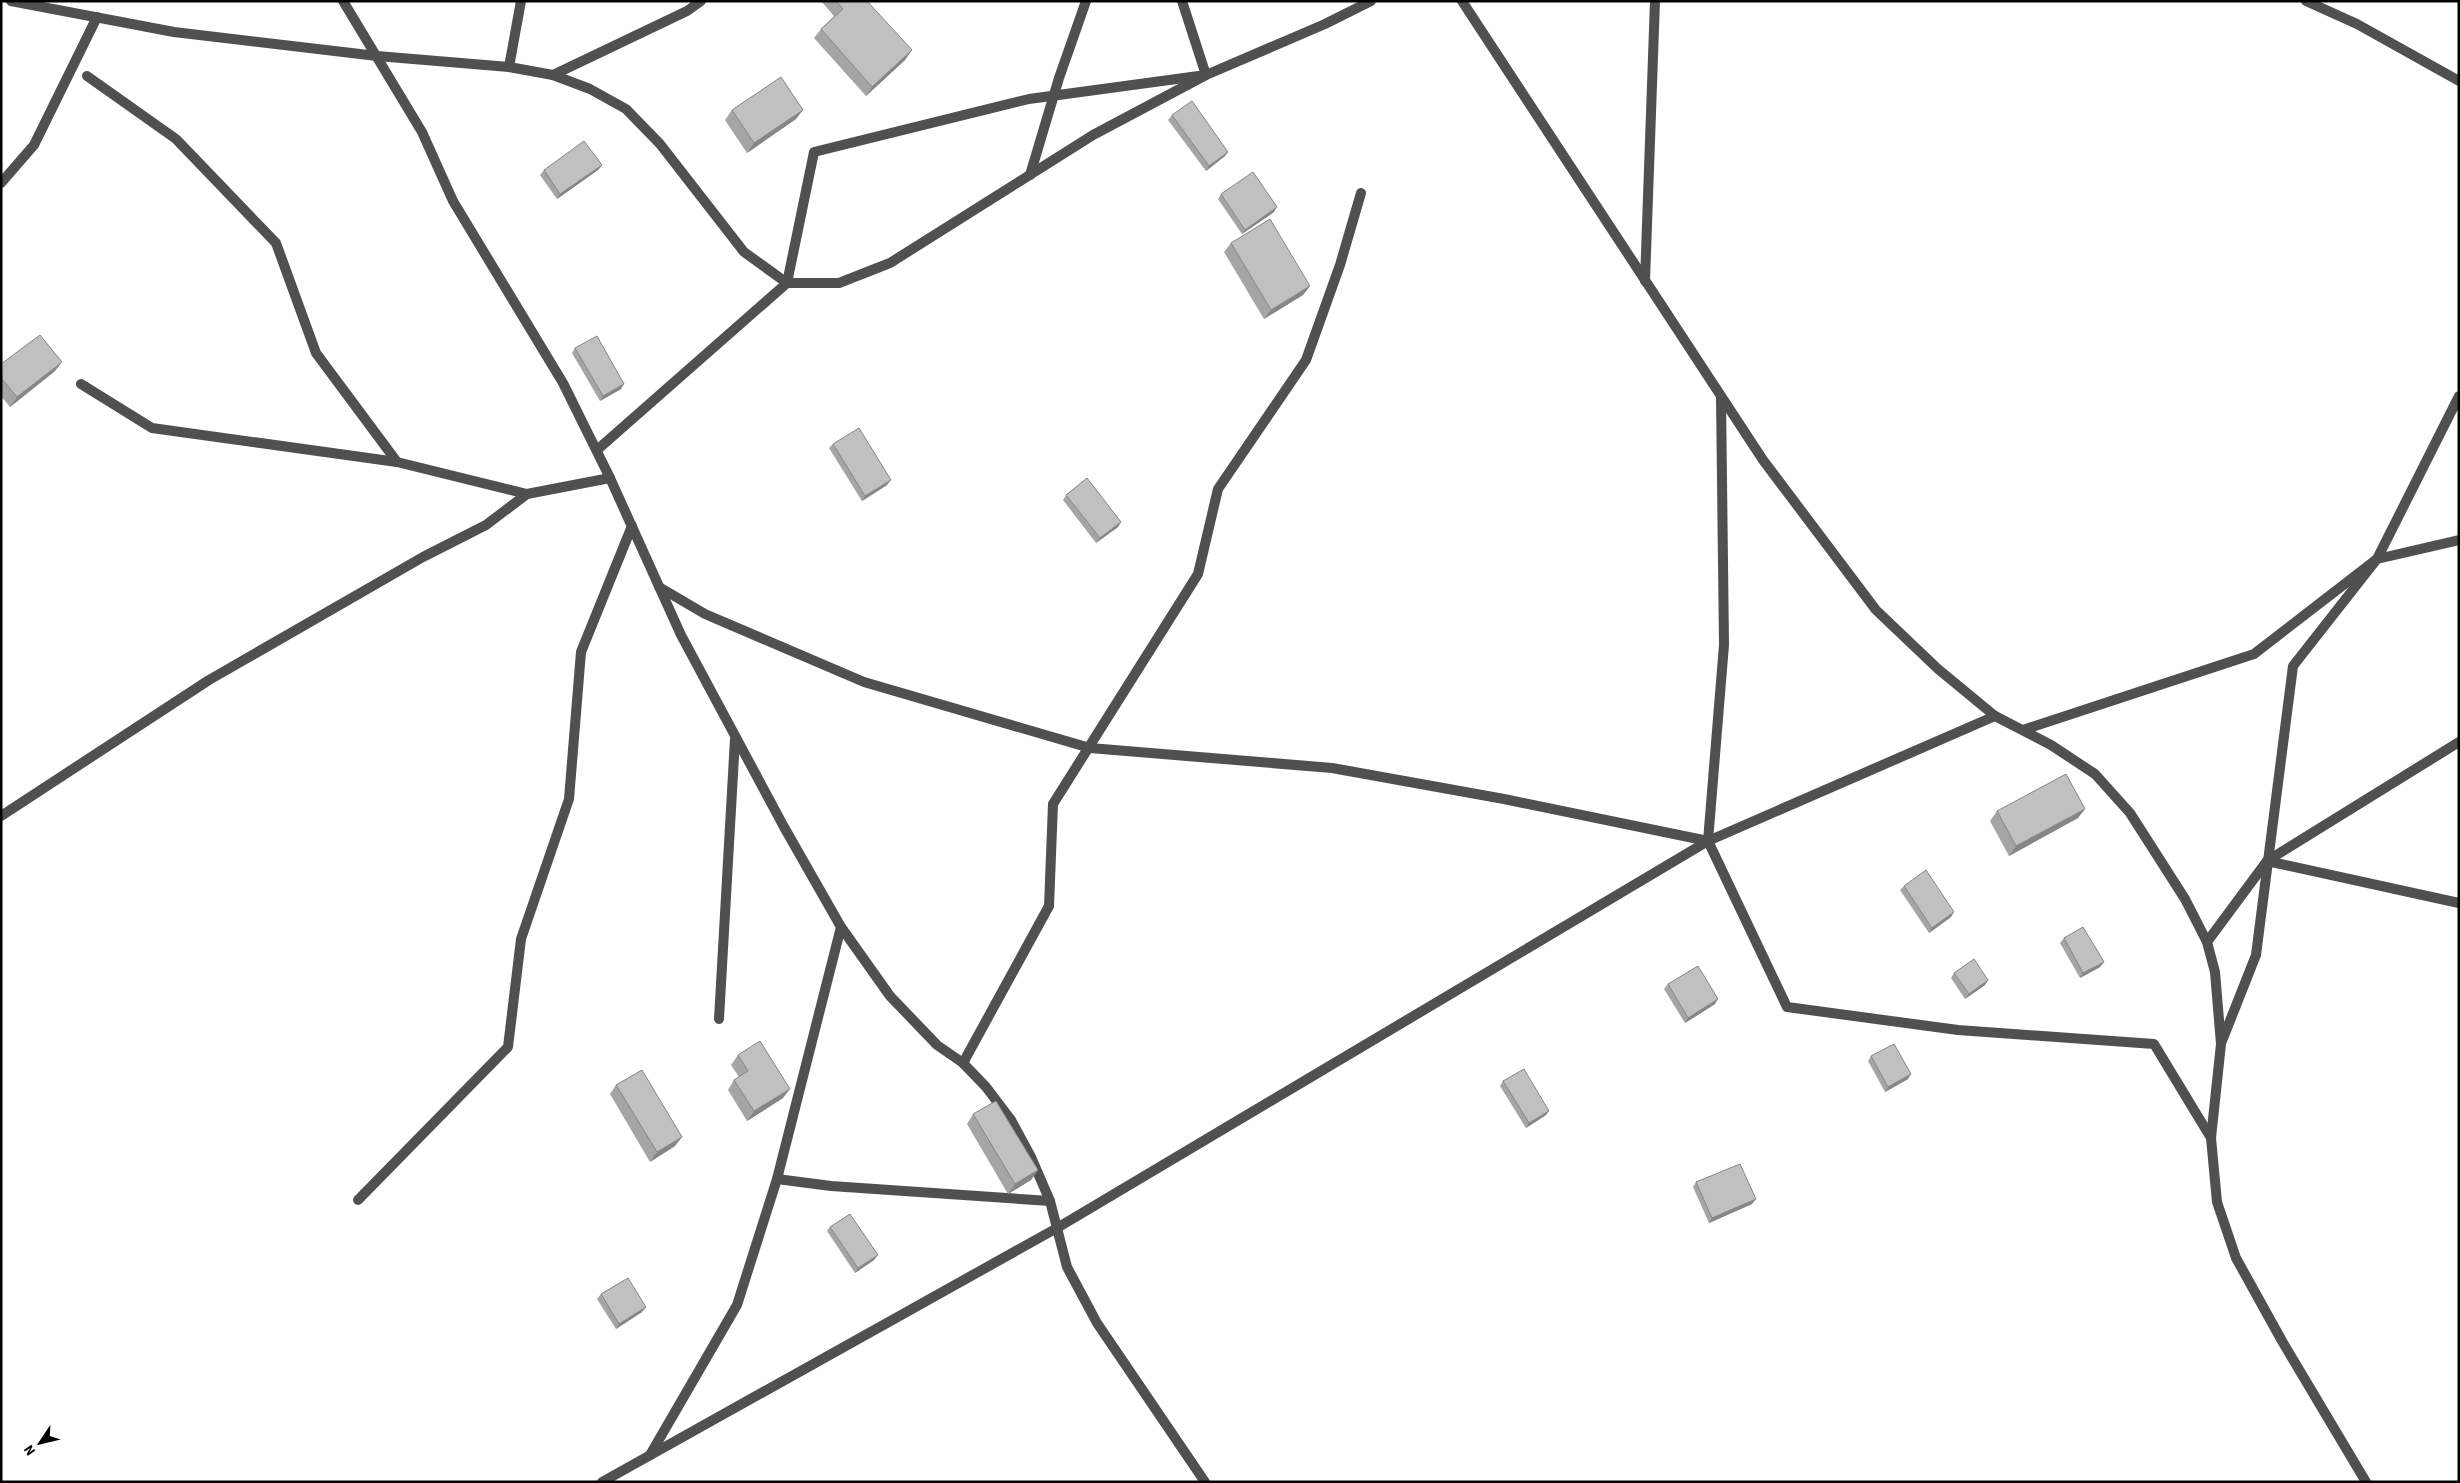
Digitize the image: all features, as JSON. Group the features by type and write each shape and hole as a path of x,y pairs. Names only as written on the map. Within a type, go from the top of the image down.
{"street":[{"path":"11,1 174,32 376,56 509,66 553,75 590,89 626,109 660,144 744,252 787,283 839,283 890,263 1093,135 1206,75 1325,24 1371,1"},
{"path":"344,1 422,132 453,200 563,383 597,450 681,636 841,927 890,996 937,1044 963,1063 986,1087 1011,1120 1031,1157 1050,1201 1068,1267 1097,1323 1205,1482"},
{"path":"509,66 521,1"},
{"path":"553,75 687,11 701,1"},
{"path":"1030,175 1086,1"},
{"path":"1182,1 1206,75"},
{"path":"1462,1 1763,460 1876,610 1938,670 1995,716 2051,745 2095,774 2130,813 2185,899 2207,942 2215,972 2221,1044 2211,1138 2217,1202 2236,1258 2282,1341 2366,1482"},
{"path":"1645,281 1655,1"},
{"path":"2306,1 2357,24 2459,81"},
{"path":"1,183 34,145 97,17"},
{"path":"597,450 787,283 814,152 1029,99 1206,75"},
{"path":"87,76 176,139 276,243 316,353 397,462"},
{"path":"963,1063 1049,906 1053,804 1198,574 1218,489 1306,360 1340,265 1361,193"},
{"path":"81,384 152,428 397,462 528,494 610,478"},
{"path":"2221,1044 2256,955 2293,666 2377,558 2459,396"},
{"path":"1722,397 1724,645 1708,841 1787,1007 1958,1030 2154,1044 2211,1138"},
{"path":"1,816 209,680 423,557 486,525 528,494"},
{"path":"358,1200 508,1047 521,939 569,798 581,652 632,526"},
{"path":"2023,730 2254,654 2377,558 2459,540"},
{"path":"660,587 705,614 864,682 1090,748 1332,768 1504,799 1708,841"},
{"path":"602,1482 1057,1228 1708,841 1995,716"},
{"path":"719,1019 736,738"},
{"path":"2207,942 2267,861 2422,763 2459,742"},
{"path":"2267,861 2459,902"},
{"path":"650,1455 737,1305 778,1179 841,927"},
{"path":"778,1179 831,1186 1050,1201"}],"building":[{"path":"836,1 867,1 912,50 872,87 821,29 843,9"},
{"path":"781,77 803,110 754,143 732,110"},
{"path":"1192,101 1228,152 1209,166 1172,115"},
{"path":"584,141 602,165 560,194 544,170"},
{"path":"1253,172 1277,207 1245,230 1221,194"},
{"path":"1270,219 1310,286 1271,310 1231,243"},
{"path":"40,335 62,362 17,397 1,378 1,364"},
{"path":"597,336 624,384 603,396 575,348"},
{"path":"859,428 891,480 865,496 833,444"},
{"path":"1087,478 1121,522 1100,538 1066,495"},
{"path":"2066,774 2085,809 2016,846 1997,811"},
{"path":"1926,870 1954,912 1932,928 1904,886"},
{"path":"2083,927 2104,962 2083,973 2064,938"},
{"path":"1974,959 1988,980 1969,994 1954,973"},
{"path":"1698,966 1718,999 1688,1018 1668,984"},
{"path":"760,1041 790,1089 754,1111 734,1080 748,1071 738,1055"},
{"path":"1894,1044 1911,1074 1888,1087 1871,1056"},
{"path":"1524,1069 1549,1111 1529,1123 1503,1081"},
{"path":"642,1070 682,1137 657,1152 616,1085"},
{"path":"996,1101 1038,1170 1015,1184 973,1114"},
{"path":"1740,1164 1756,1199 1712,1218 1696,1182"},
{"path":"850,1214 878,1255 858,1268 830,1227"},
{"path":"628,1278 646,1307 619,1324 601,1294"}]}
